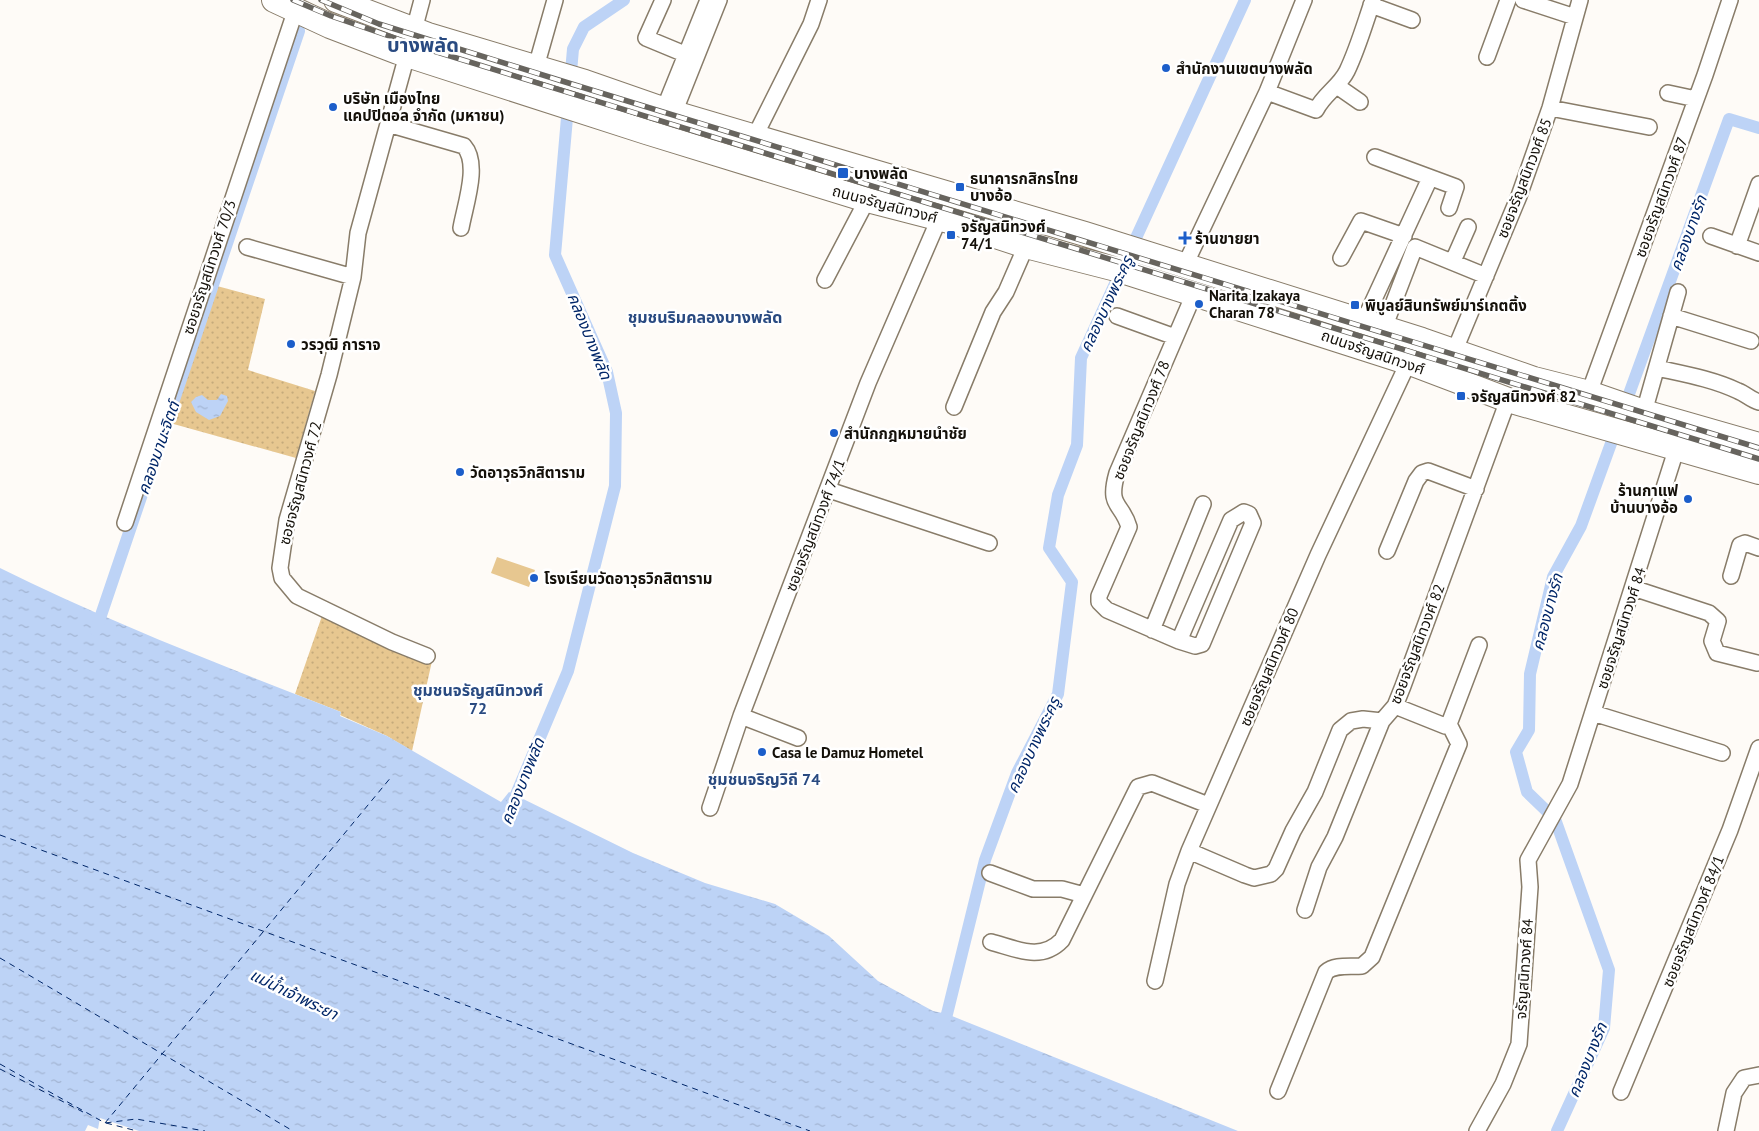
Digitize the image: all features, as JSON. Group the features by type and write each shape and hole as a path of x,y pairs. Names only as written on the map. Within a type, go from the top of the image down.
{"main road":[{"name":"ถนนจรัญสนิทวงศ์","path":"274,0 295,12 411,56 582,111 867,200 939,219 1026,246 1122,271 1408,363 1508,400 1759,472"},
{"name":"ถนนจรัญสนิทวงศ์","path":"336,0 414,30 585,82 754,138 1130,248 1374,325 1534,379 1590,393 1644,412 1759,445"},
{"path":"792,177 800,152"}],"street":[{"path":"414,30 422,0"},
{"path":"547,70 555,0"},
{"path":"663,0 646,38 687,54"},
{"path":"669,111 687,54 708,0"},
{"path":"669,111 719,0"},
{"path":"754,138 811,24 819,0"},
{"path":"1185,265 1267,92 1304,0"},
{"path":"1487,57 1508,0"},
{"path":"1523,0 1575,18"},
{"name":"ซอยจรัญสนิทวงศ์ 85","path":"1454,352 1519,196 1550,108 1580,0"},
{"name":"ซอยจรัญสนิทวงศ์ 87","path":"1590,393 1730,0"},
{"path":"1267,92 1316,110 1324,96 1337,86 1347,71 1372,3 1412,20"},
{"name":"ซอยจรัญสนิทวงศ์ 70/3","path":"125,523 295,12"},
{"name":"ซอยจรัญสนิทวงศ์ 72","path":"411,56 392,125 358,233 353,277 329,375 287,520 281,553 282,578 297,596 427,656"},
{"path":"1337,86 1360,102"},
{"path":"1668,93 1696,99"},
{"path":"1550,108 1649,127"},
{"path":"392,125 464,146 469,152 472,170 461,228"},
{"path":"1375,157 1456,187 1449,208"},
{"path":"1374,325 1404,236 1430,178"},
{"path":"1738,246 1759,184"},
{"path":"825,280 867,200"},
{"name":"ซอยจรัญสนิทวงศ์ 74/1","path":"710,808 741,716 881,352 939,219"},
{"path":"1341,258 1361,221 1404,236"},
{"path":"1453,261 1468,227"},
{"path":"1711,236 1759,253"},
{"path":"954,407 993,312 1006,292 1026,246"},
{"path":"247,247 353,277"},
{"path":"1374,325 1415,247 1486,276"},
{"path":"1644,412 1678,292"},
{"name":"ซอยจรัญสนิทวงศ์ 78","path":"1178,641 1231,520 1244,512 1249,514 1252,523 1204,641 1195,646 1178,641 1107,610 1102,606 1099,596 1129,527 1114,500 1113,488 1115,481 1194,294"},
{"path":"1117,316 1175,337"},
{"path":"1671,316 1751,341"},
{"name":"ซอยจรัญสนิทวงศ์ 80","path":"1155,981 1176,884 1189,851 1318,555 1408,363"},
{"path":"1657,368 1716,383 1740,391 1759,402"},
{"name":"ซอยจรัญสนิทวงศ์ 82","path":"1305,910 1319,867 1335,838 1382,722 1395,706 1508,400"},
{"name":"ซอยจรัญสนิทวงศ์ 84","path":"1558,806 1570,784 1677,447"},
{"path":"1387,551 1416,481 1422,473 1428,471 1476,489"},
{"path":"829,490 989,543"},
{"path":"1152,630 1203,504"},
{"path":"1731,576 1740,545 1745,543 1759,548"},
{"path":"1633,588 1709,613 1718,621 1712,641 1717,653 1757,663"},
{"path":"1278,1091 1326,972 1331,968 1362,966 1372,957 1459,744 1449,724 1479,645"},
{"path":"1395,706 1437,724 1445,726 1449,724"},
{"path":"1593,713 1722,753"},
{"path":"741,716 798,738"},
{"path":"1189,851 1250,876 1264,877 1271,874 1276,869 1293,831 1315,792 1340,730 1351,722 1363,719 1382,722"},
{"name":"ซอยจรัญสนิทวงศ์ 84/1","path":"1621,1092 1730,830 1759,748"},
{"path":"991,942 1034,953 1049,951 1062,940 1138,787 1152,783 1208,805"},
{"name":"จรัญสนิทวงศ์ 84","path":"1477,1131 1502,1084 1520,1044 1530,887 1528,860 1558,806"},
{"path":"990,873 1033,889 1062,889 1084,895"},
{"path":"1726,1131 1734,1094 1744,1078 1759,1075"}],"shaded area":[{"path":"217,286 265,299 248,370 315,391 296,458 170,423"},
{"path":"497,557 535,570 529,587 491,573"},
{"path":"323,613 432,661 412,751 387,736 340,715 341,712 295,694"}],"water":[{"path":"221,394 227,396 228,401 220,416 209,420 196,412 191,402 196,397 202,395 208,400 217,400"},
{"name":"แม่น้ำเจ้าพระยา","path":"0,568 126,626 341,712 340,716 387,736 501,802 509,792 633,853 705,883 775,904 829,936 878,981 933,1011 947,1014 1238,1131 139,1131 100,1118 98,1129 88,1125 85,1131 0,1131"}],"waterway":[{"name":"คลองบางพลัด","path":"509,811 568,671 615,486 616,413 607,372 555,255 573,49 584,27 624,0"},
{"name":"คลองบางพระครู","path":"940,1030 947,1014 985,860 1017,773 1058,694 1072,582 1049,548 1058,495 1077,445 1081,358 1245,0"},
{"name":"คลองมานะจิตต์","path":"96,630 299,31"},
{"name":"คลองบางรัก","path":"1557,1131 1604,1028 1609,970 1555,819 1527,792 1516,752 1529,730 1530,674 1553,577 1581,526 1729,119 1759,128"}],"ferry route":[{"path":"105,1123 392,776"},
{"path":"0,835 810,1131"},
{"path":"0,958 293,1131"},
{"path":"0,1064 105,1123 136,1119 205,1131"},
{"path":"0,1069 83,1112"},
{"path":"106,1123 137,1131"}],"railway":[{"path":"293,0 331,16 424,48 1759,459"},
{"path":"321,0 379,24 1759,448"}],"place":[{"name":"สำนักงานเขตบางพลัด","path":"1166,68"},
{"name":"บริษัท เมืองไทย แคปปิตอล จำกัด (มหาชน)","path":"333,107"},
{"name":"บางพลัด","path":"843,173"},
{"name":"ธนาคารกสิกรไทย บางอ้อ","path":"960,187"},
{"name":"จรัญสนิทวงศ์ 74/1","path":"951,235"},
{"name":"ร้านขายยา","path":"1185,238"},
{"name":"Narita Izakaya Charan 78","path":"1199,304"},
{"name":"พิบูลย์สินทรัพย์มาร์เกตติ้ง","path":"1355,305"},
{"name":"วรวุฒิ การาจ","path":"291,344"},
{"name":"จรัญสนิทวงศ์ 82","path":"1461,396"},
{"name":"สำนักกฎหมายนำชัย","path":"834,433"},
{"name":"วัดอาวุธวิกสิตาราม","path":"460,472"},
{"name":"ร้านกาแฟ บ้านบางอ้อ","path":"1688,499"},
{"name":"โรงเรียนวัดอาวุธวิกสิตาราม","path":"534,578"},
{"name":"Casa le Damuz Hometel","path":"762,752"}],"district":[{"name":"บางพลัด","path":"423,45"},
{"name":"ชุมชนริมคลองบางพลัด","path":"705,317"},
{"name":"ชุมชนจรัญสนิทวงศ์ 72","path":"478,699"},
{"name":"ชุมชนจริญวิถี 74","path":"764,779"}]}
